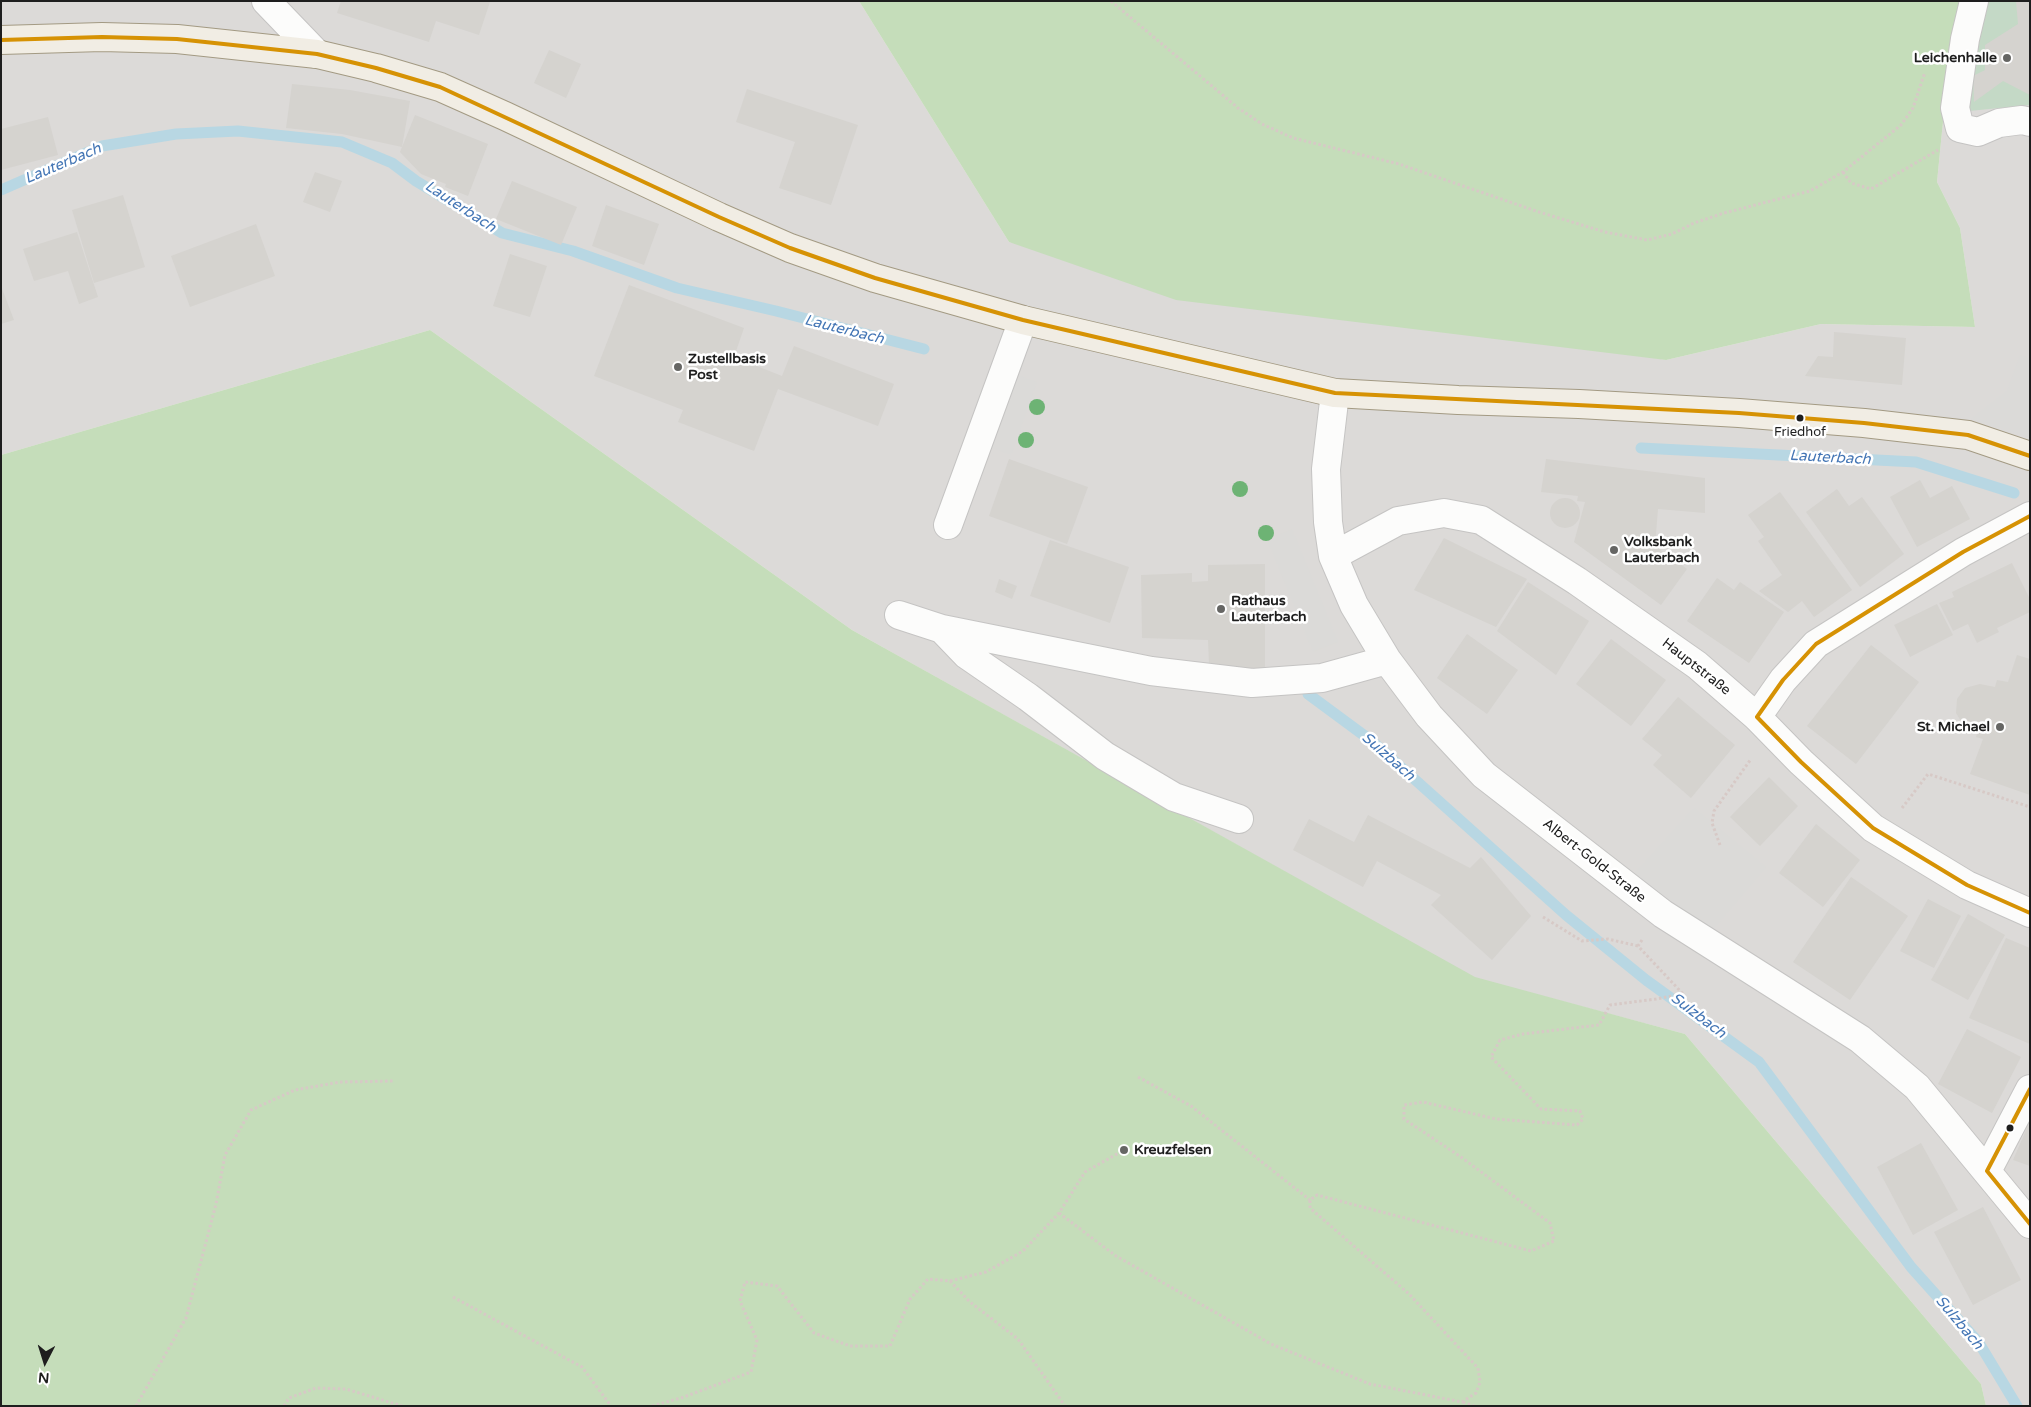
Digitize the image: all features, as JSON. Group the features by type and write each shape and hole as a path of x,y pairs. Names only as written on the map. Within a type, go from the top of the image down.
{"main road":[{"path":"1,40 102,37 177,39 317,54 376,68 440,88 505,116 719,217 790,248 875,278 1023,320 1335,393 1616,406 1854,422 1968,435 2030,456"}],"street":[{"path":"266,1 317,54"},
{"path":"1974,1 1965,39 1955,108 1960,128 1978,132 1999,123 2022,120 2030,122"},
{"path":"948,525 1023,320"},
{"name":"Albert-Gold-Straße","path":"1335,393 1326,469 1328,522 1333,556 1354,605 1387,660 1429,716 1484,775 1663,914 1860,1039 1917,1087 2030,1224"},
{"name":"Hauptstraße","path":"1333,556 1398,521 1444,513 1482,520 1577,581 1697,665 1757,717 1801,762 1873,828 1967,885 2030,913"},
{"path":"1757,717 1783,680 1816,644 1963,552 2030,516"},
{"path":"899,615 942,629 1150,671 1252,683 1322,678 1387,660"},
{"path":"942,629 967,655 1028,697 1105,756 1174,797 1239,819"},
{"path":"1987,1171 2030,1089"}],"path":[{"path":"1111,1 1238,108 1262,124 1293,138 1400,164 1539,212 1605,232 1647,240 1672,234 1694,223 1724,213 1810,191 1843,172 1901,125 1914,108 1927,65"},
{"path":"1843,172 1851,183 1871,189 1944,147"},
{"path":"1720,845 1712,823 1714,811 1751,760 1757,717"},
{"path":"1883,834 1928,774 2030,807"},
{"path":"1638,946 1663,914"},
{"path":"1310,1200 1317,1195 1531,1251 1554,1241 1550,1223 1461,1157 1404,1118 1404,1105 1423,1102 1496,1119 1576,1125 1583,1120 1580,1111 1541,1109 1491,1057 1500,1040 1523,1034 1599,1024 1610,1005 1656,1000 1683,994 1638,946 1608,939 1582,942 1543,917"},
{"path":"1138,1077 1191,1106 1310,1200"},
{"path":"136,1406 186,1318 216,1204 225,1155 251,1110 295,1090 340,1082 394,1081"},
{"path":"652,1406 684,1397 751,1372 758,1340 740,1301 745,1282 776,1286 814,1332 850,1346 890,1346 910,1299 928,1279 950,1281 986,1272 1023,1252 1059,1213 1085,1172 1124,1150"},
{"path":"1310,1200 1310,1208 1409,1294 1478,1368 1480,1382 1476,1393 1462,1402"},
{"path":"1059,1213 1116,1256 1271,1344 1370,1384 1474,1406"},
{"path":"950,1281 970,1302 1018,1339 1065,1406"},
{"path":"453,1297 582,1367 611,1406"},
{"path":"284,1406 289,1398 316,1388 346,1389 402,1406"}],"shaded area":[{"path":"1,1 859,1 1009,242 1666,360 1821,324 1975,327 1960,228 1937,182 1948,71 1960,1 2030,1 2030,1406 1986,1406 1981,1384 1685,1034 1475,978 852,630 430,330 1,455"},
{"path":"2020,355 2030,358 2030,438 1971,419 2007,391"},
{"path":"1015,374 1037,382 1011,455 989,447"},
{"path":"1292,529 1338,642 1313,652 1267,539"},
{"path":"1694,808 1766,867 1704,940 1625,884"}],"green space":[{"path":"859,1 1960,1 1948,71 1937,182 1960,228 1975,327 1821,324 1666,360 1176,300 1009,242"},
{"path":"1985,1 2030,1 2030,105 1969,111 1971,83"},
{"path":"430,330 852,630 1475,977 1685,1034 1981,1384 1986,1406 1,1406 1,455"}],"building":[{"path":"341,1 490,2 479,35 436,21 429,42 337,13"},
{"name":"Leichenhalle","path":"2016,1 2030,1 2030,95 2003,81 1974,102 1973,76 1985,70 1985,45 2018,24"},
{"path":"549,50 581,64 566,98 534,83"},
{"path":"292,84 350,90 410,101 402,147 342,134 286,128"},
{"path":"747,89 858,125 831,205 779,188 795,142 736,122"},
{"path":"415,115 488,144 468,196 445,187 446,184 421,174 400,152"},
{"path":"48,117 58,155 1,170 1,129"},
{"path":"315,172 342,181 330,212 303,202"},
{"path":"512,181 577,207 561,245 496,219"},
{"path":"123,195 145,267 94,283 72,210"},
{"path":"606,205 659,224 644,265 592,246"},
{"path":"256,224 275,276 190,307 171,256"},
{"path":"77,232 98,297 79,304 68,271 34,281 23,249"},
{"path":"510,254 547,266 530,317 493,306"},
{"name":"Zustellbasis Post","path":"629,285 744,328 734,357 782,376 794,346 894,384 878,426 778,389 754,451 678,422 683,410 594,376"},
{"path":"1,286 14,320 1,324"},
{"path":"1834,332 1906,338 1902,385 1805,376 1818,356 1833,357"},
{"path":"1009,459 1088,487 1067,544 989,516"},
{"path":"1546,459 1705,478 1705,513 1658,509 1655,546 1687,569 1661,605 1574,542 1585,502 1577,501 1578,496 1541,492"},
{"path":"1920,480 1930,498 1952,486 1970,519 1917,547 1890,497"},
{"path":"1837,489 1849,506 1862,497 1904,554 1860,587 1806,512"},
{"path":"1780,492 1852,590 1814,617 1802,601 1788,612 1759,591 1782,575 1758,541 1764,537 1748,515"},
{"path":"1565,498 1576,502 1580,513 1576,524 1565,528 1554,524 1550,513 1554,502"},
{"path":"1444,538 1527,579 1496,627 1414,590"},
{"path":"1050,540 1129,567 1110,623 1030,596"},
{"path":"2012,563 2030,599 2030,612 1997,628 1999,632 1977,643 1968,624 1953,631 1939,603 1954,597 1952,592"},
{"path":"1265,564 1265,670 1209,665 1208,640 1142,638 1141,575 1192,573 1192,582 1208,581 1208,565"},
{"path":"1717,578 1734,590 1740,582 1784,612 1749,663 1687,621"},
{"path":"999,579 1017,586 1012,599 995,592"},
{"path":"1528,582 1589,621 1556,675 1497,631"},
{"path":"1937,604 1953,635 1910,657 1894,625"},
{"path":"1467,634 1518,670 1487,714 1437,678"},
{"path":"1611,639 1666,680 1631,726 1576,684"},
{"path":"1871,645 1919,682 1856,764 1807,726"},
{"name":"St. Michael","path":"2017,655 2030,659 2030,795 1970,774 1983,739 1976,737 1978,730 1962,723 1956,713 1957,699 1965,688 1980,684 1995,687 1997,680 2008,682"},
{"path":"1678,697 1735,745 1691,798 1653,765 1662,755 1642,739"},
{"path":"1769,777 1798,806 1760,846 1730,817"},
{"path":"1368,815 1470,868 1481,857 1531,916 1492,960 1431,905 1441,895 1377,861 1363,887 1293,850 1309,819 1354,842"},
{"path":"1816,824 1860,860 1823,907 1779,873"},
{"path":"1851,877 1908,916 1850,1000 1793,962"},
{"path":"1928,899 1961,916 1934,968 1900,951"},
{"path":"1968,914 2005,935 1968,1000 1931,980"},
{"path":"2006,938 2030,948 2030,1044 1969,1018"},
{"path":"1967,1029 2021,1057 1992,1113 1938,1084"},
{"path":"2030,1121 2030,1166 2013,1160"},
{"path":"1921,1143 1958,1210 1913,1235 1877,1167"},
{"path":"1983,1207 2021,1280 1973,1305 1934,1232"}],"waterway":[{"name":"Lauterbach","path":"1,190 102,146 176,134 238,131 342,142 392,163 416,181 502,233 573,251 677,288 924,349"},
{"name":"Lauterbach","path":"1641,448 1916,462 2014,493"},
{"name":"Sulzbach","path":"1308,694 1373,742 1566,915 1646,980 1759,1062 1911,1267 1979,1343 2017,1406"}],"transit line":[{"path":"1,40 102,37 177,39 317,54 376,68 440,87 719,217 790,248 875,278 1023,320 1335,393 1739,413 1864,423 1968,435 2030,456"},
{"path":"2030,516 1963,552 1816,644 1783,680 1757,717 1801,762 1873,828 1967,885 2030,913"},
{"path":"2030,1089 1987,1171 2030,1224"}],"place":[{"name":"Leichenhalle","path":"2007,58"},
{"name":"Zustellbasis Post","path":"678,367"},
{"name":"Friedhof","path":"1800,418"},
{"name":"Volksbank Lauterbach","path":"1614,550"},
{"name":"Rathaus Lauterbach","path":"1221,609"},
{"name":"St. Michael","path":"2000,727"},
{"name":"Kreuzfelsen","path":"1124,1150"}]}
